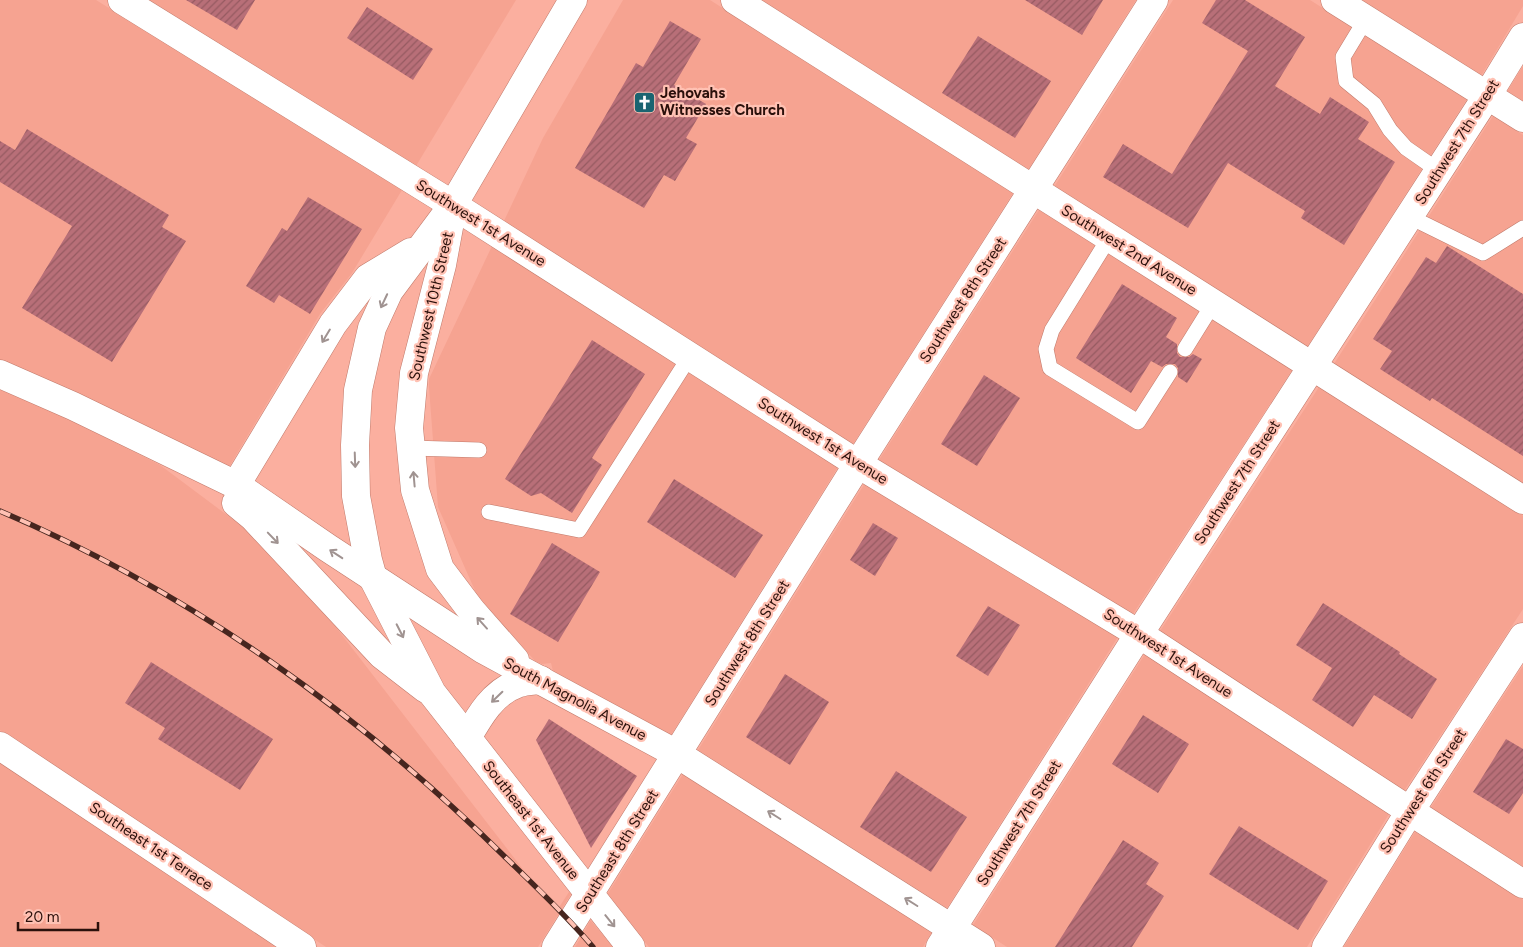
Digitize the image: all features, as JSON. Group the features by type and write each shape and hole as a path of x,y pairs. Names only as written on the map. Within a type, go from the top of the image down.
{"street":[{"name":"Southwest 1st Avenue","path":"122,0 453,205 858,464 1139,634 1523,884"},
{"name":"Southwest 10th Street","path":"432,693 373,578 368,560 356,496 355,445 358,390 372,328 389,291 453,205 573,0"},
{"name":"Southwest 2nd Avenue","path":"736,0 1523,500"},
{"name":"Southwest 8th Street","path":"677,754 858,464 1154,0"},
{"path":"1335,0 1523,118"},
{"name":"Southwest 7th Street","path":"946,938 1139,634 1410,217 1523,37"},
{"name":"Southwest 10th Street","path":"453,205 442,265 414,373 410,428 415,490 440,569 471,610 534,676"},
{"path":"236,485 333,324 368,278 424,245"},
{"name":"South Magnolia Avenue","path":"0,374 73,406 236,485 373,578 484,650 677,754 946,938 981,947"},
{"name":"South Magnolia Avenue","path":"167,452 253,517 382,655 432,693"},
{"name":"Southwest 6th Street","path":"1326,947 1410,811 1523,637"},
{"path":"468,738 479,718 499,693 534,676"},
{"name":"Southeast 1st Avenue","path":"432,693 631,947"},
{"name":"Southeast 1st Terrace","path":"0,746 302,947"},
{"name":"Southeast 8th Street","path":"556,947 677,754"}],"lane":[{"path":"1366,19 1343,58 1346,81 1374,104 1390,130 1406,148 1439,171"},
{"path":"1410,217 1483,253 1523,228"},
{"path":"1109,238 1052,330 1046,349 1050,368 1138,422 1170,372"},
{"path":"1186,349 1214,304"},
{"path":"489,512 579,530 690,356"},
{"path":"411,448 479,450"}],"shaded area":[{"path":"0,0 96,0 402,190 352,273 320,314 229,467 174,441 163,433 161,434 79,394 0,360"},
{"path":"148,0 516,0 416,166"},
{"path":"623,0 710,0 1013,193 853,444 504,221 543,138"},
{"path":"761,0 1136,0 1028,170"},
{"path":"1173,0 1310,0 1467,99 1307,347 1054,187"},
{"path":"1361,0 1523,0 1523,6 1481,76"},
{"path":"1523,66 1523,102 1507,92"},
{"path":"1493,116 1523,135 1523,484 1334,364"},
{"path":"1039,210 1292,370 1133,614 879,460"},
{"path":"492,246 838,467 671,735 553,671 551,663 542,664 535,661 477,595 438,507 429,379"},
{"path":"1319,387 1523,516 1523,609 1404,791 1160,631"},
{"path":"0,389 68,419 160,465 243,527 328,617 556,912 569,892 571,894 538,947 326,947 0,730"},
{"path":"865,483 1118,637 947,908 698,750"},
{"path":"1145,654 1389,814 1307,947 1007,947 973,925"},
{"path":"1523,666 1523,868 1430,809"},
{"path":"0,763 174,877 277,947 0,947"},
{"path":"683,774 932,932 923,947 649,947 607,895"},
{"path":"1415,832 1523,900 1523,947 1344,947"},
{"path":"591,921 613,947 575,947"}],"building":[{"path":"186,0 255,0 237,30"},
{"path":"1025,0 1103,0 1082,35"},
{"path":"1216,0 1245,0 1305,37 1275,86 1320,114 1330,97 1369,122 1358,139 1395,162 1344,245 1301,218 1305,211 1228,163 1188,228 1103,177 1123,144 1172,174 1248,51 1202,23"},
{"path":"367,7 433,49 413,80 347,38"},
{"path":"670,21 701,39 674,85 706,104 686,138 697,144 675,181 664,175 644,208 575,168 636,63 643,67"},
{"path":"978,36 1051,81 1015,138 942,93"},
{"path":"27,129 169,215 162,227 186,241 112,362 22,308 72,226 0,182 0,141 15,150"},
{"path":"308,197 362,229 310,314 279,295 274,303 246,286 282,228 287,231"},
{"path":"1447,246 1523,294 1523,456 1432,398 1430,401 1380,369 1392,351 1373,339 1426,257 1436,263"},
{"path":"1122,284 1177,318 1166,337 1177,344 1177,353 1180,357 1189,357 1193,354 1202,359 1187,383 1178,377 1178,368 1175,364 1166,364 1162,367 1151,361 1131,393 1076,358"},
{"path":"592,340 645,374 592,458 602,465 572,513 541,493 531,496 505,479"},
{"path":"984,375 1020,398 977,466 941,444"},
{"path":"674,479 763,535 735,578 647,522"},
{"path":"873,523 898,538 875,576 850,560"},
{"path":"552,543 600,572 558,642 510,614"},
{"path":"1323,603 1400,652 1399,654 1437,679 1412,719 1374,695 1353,727 1312,700 1332,668 1296,645"},
{"path":"988,606 1020,625 988,676 956,656"},
{"path":"151,662 273,739 240,790 158,739 165,728 125,703"},
{"path":"785,674 829,702 790,765 746,737"},
{"path":"1143,715 1189,744 1158,793 1112,764"},
{"path":"549,719 637,776 591,848 536,740"},
{"path":"1506,739 1523,749 1523,793 1509,814 1473,792"},
{"path":"896,771 967,817 931,872 860,827"},
{"path":"1239,826 1328,881 1298,930 1209,874"},
{"path":"1123,840 1159,863 1146,884 1164,896 1132,947 1055,947"}],"railway":[{"path":"0,511 70,543 138,578 204,617 268,659 330,704 390,752 447,802 549,900 593,947"}],"place":[{"name":"Jehovahs Witnesses Church","path":"644,102"}]}
